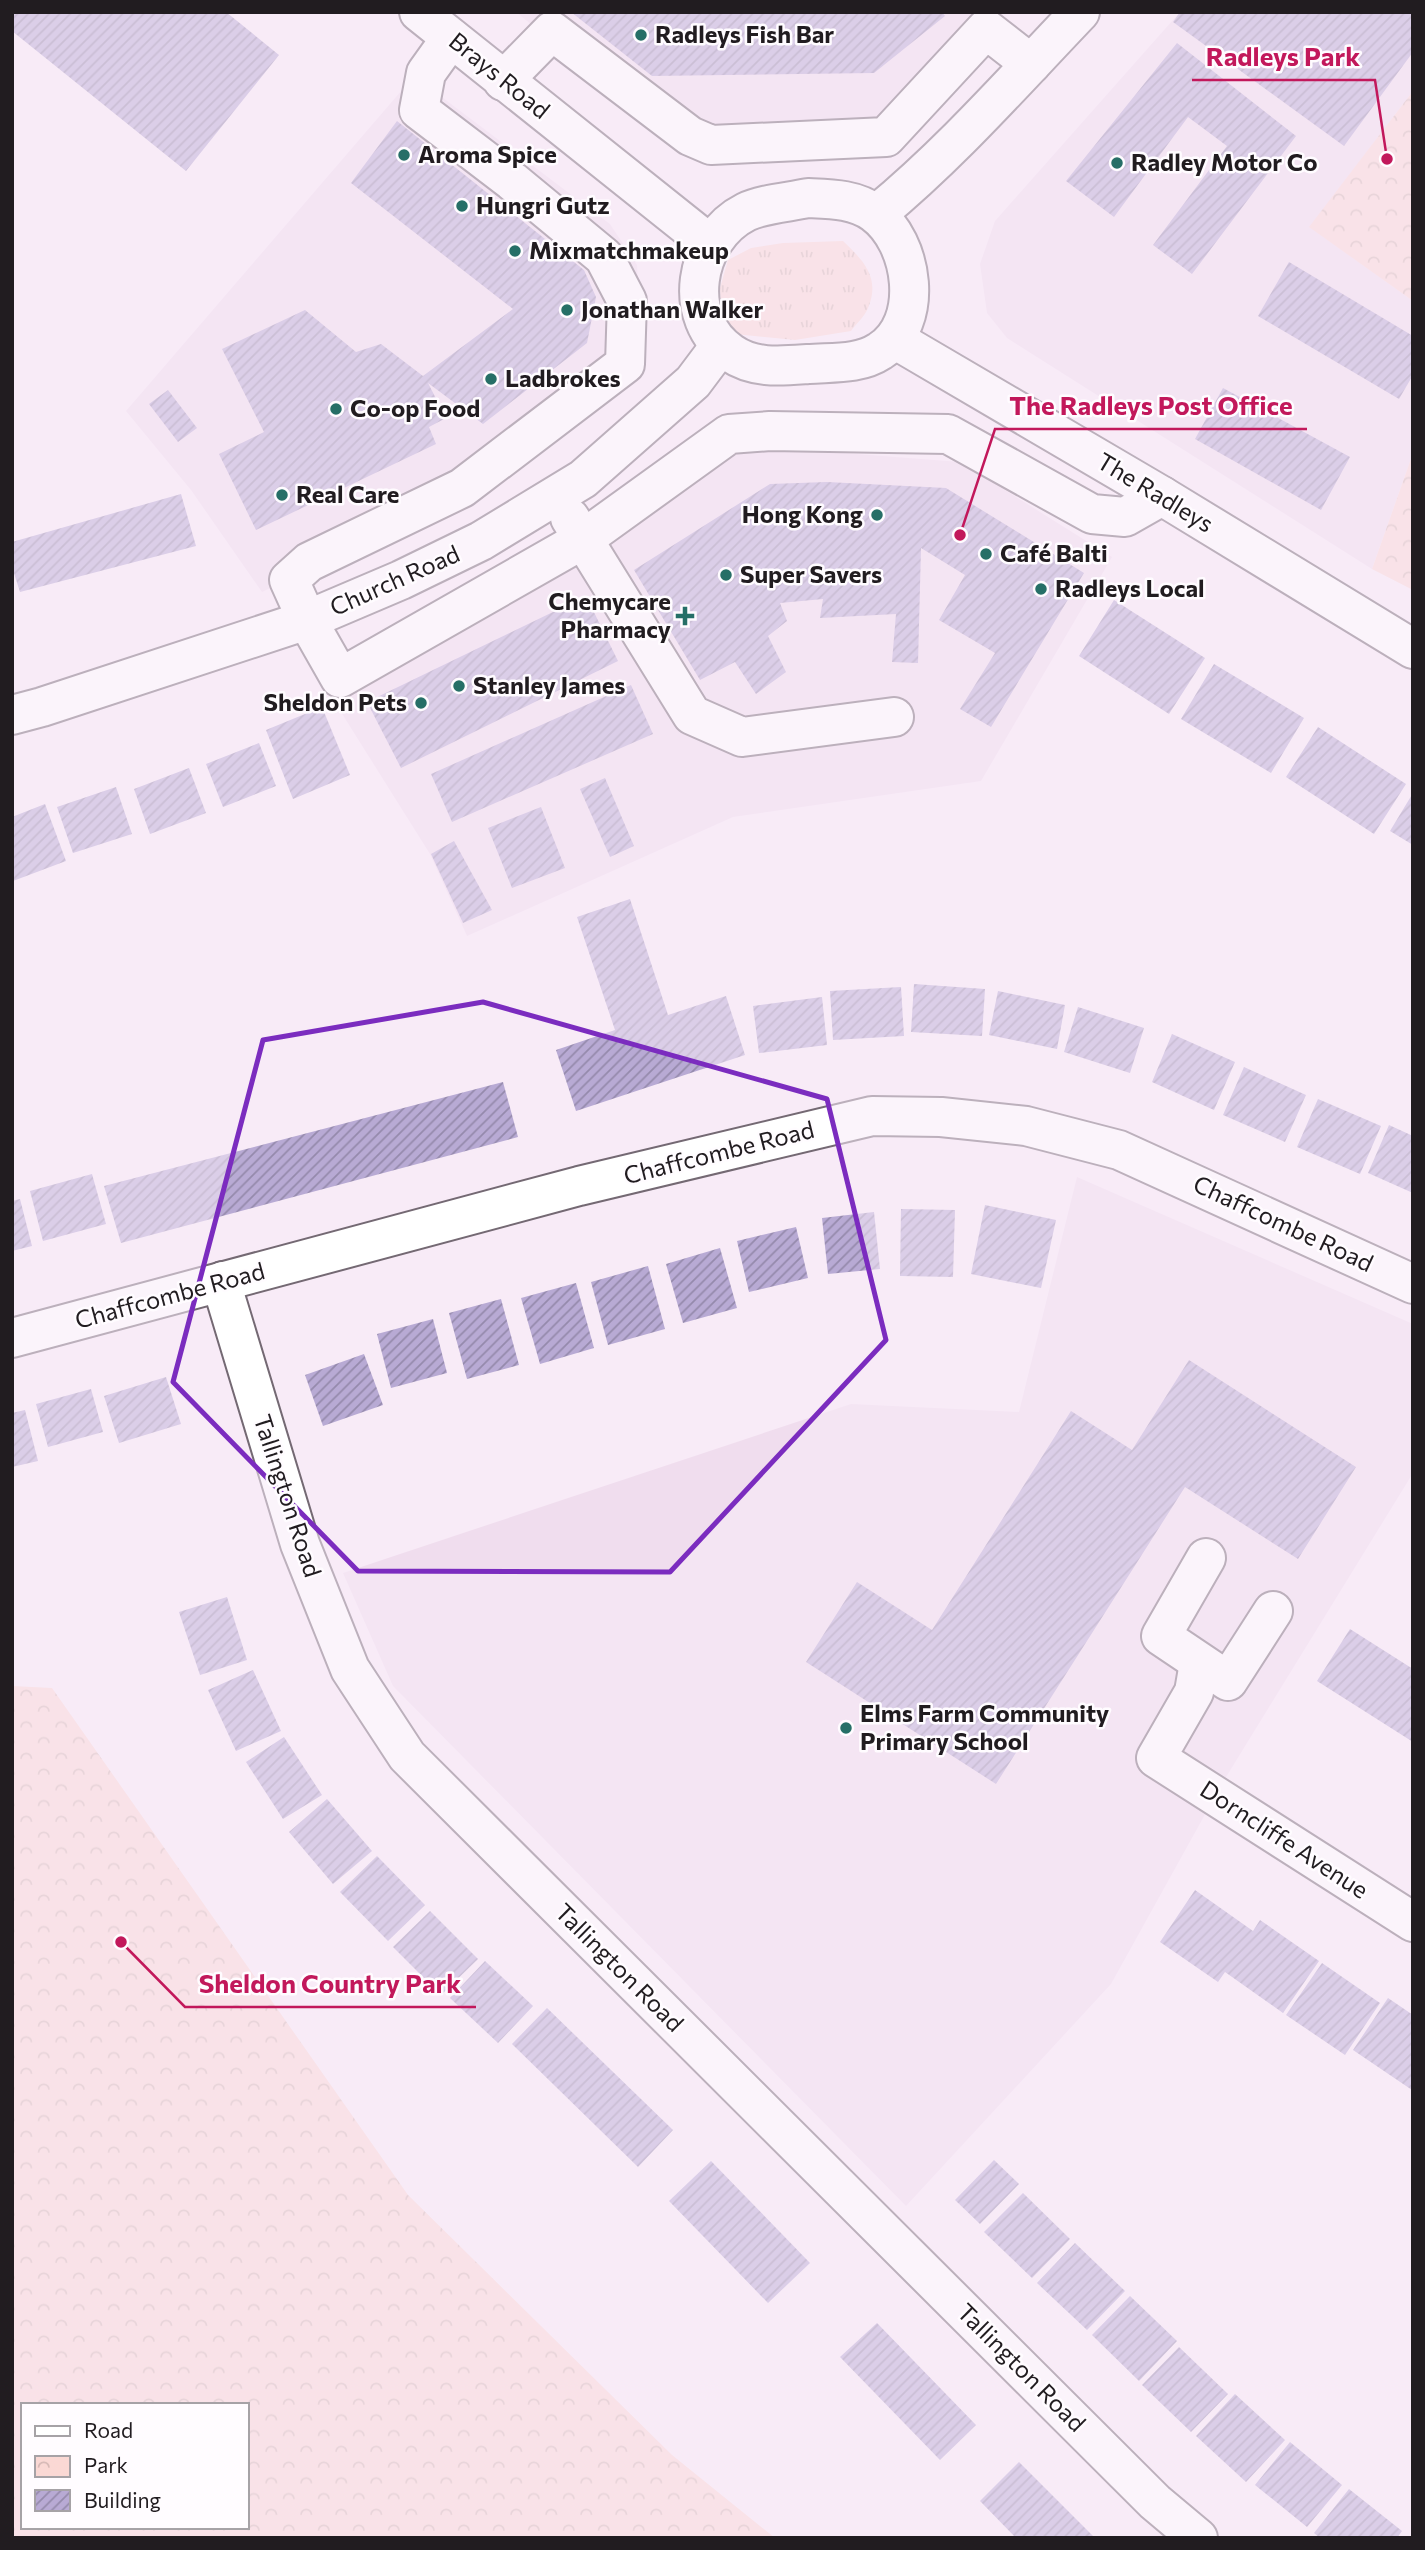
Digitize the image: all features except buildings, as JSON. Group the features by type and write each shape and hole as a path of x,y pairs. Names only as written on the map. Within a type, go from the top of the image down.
{"street":[{"name":"Brays Road","path":"419,12 711,245"},
{"path":"877,214 912,186 1000,98 1080,12"},
{"path":"503,80 552,32 690,136 711,145 886,137 986,29 1031,64"},
{"path":"451,38 426,73 419,110 512,181 604,257 627,301 625,364 462,488 310,562 289,580 307,620 340,678 582,540 729,434 770,431 948,434 1092,514 1125,517 1162,496"},
{"path":"808,198 834,199 862,205 877,214 895,239 910,279 906,320 896,340 878,353 861,360 783,366 755,365 737,358 720,346 706,325 699,296 701,268 711,245 726,226 747,211 808,198"},
{"name":"The Radleys","path":"896,340 1162,496 1413,649"},
{"name":"Church Road","path":"12,715 307,620 401,580 481,541 583,479 693,382 720,346"},
{"path":"557,495 582,540 692,715 742,737 894,717"},
{"name":"Chaffcombe Road","path":"12,1338 579,1186 872,1116 941,1117 1026,1126 1119,1150 1413,1284"},
{"name":"Tallington Road","path":"223,1281 226,1300 300,1544 350,1669 407,1756 1155,2501 1198,2538"},
{"path":"1206,1558 1161,1636 1228,1681 1273,1611"},
{"name":"Dorncliffe Avenue","path":"1199,1663 1194,1692 1156,1758 1413,1922"}],"highlighted area":[{"path":"483,1002 827,1099 886,1340 670,1572 358,1571 173,1382 263,1040"}],"shaded area":[{"path":"516,12 1005,12 892,145 784,163 694,157"},
{"path":"1180,12 1413,12 1413,91 1310,227 1413,301 1413,453 1372,569 1007,338 987,313 980,264 995,221"},
{"path":"414,76 610,224 637,265 643,368 471,493 262,592 191,490 126,411"},
{"path":"792,449 960,462 1112,557 981,781 733,817 467,936 430,854 324,685 524,597 730,450"},
{"name":"Elms Farm Community Primary School","path":"1077,1177 1413,1324 1413,1473 1223,1782 1111,1984 906,2206 393,1686 343,1573 851,1404 1019,1412"}],"green space":[{"path":"1413,91 1413,301 1309,227"},
{"path":"843,241 868,270 872,288 867,311 851,331 795,340 735,334 721,310 720,288 728,260 751,248 783,243"},
{"path":"1413,453 1413,590 1372,569"},
{"path":"12,1686 52,1688 408,2195 672,2455 775,2538 12,2538"}],"place":[{"name":"Radleys Fish Bar","path":"641,35"},
{"name":"Aroma Spice","path":"404,155"},
{"name":"Radleys Park","path":"1387,159"},
{"name":"Radley Motor Co","path":"1117,163"},
{"name":"Hungri Gutz","path":"462,206"},
{"name":"Mixmatchmakeup","path":"515,251"},
{"name":"Jonathan Walker","path":"567,310"},
{"name":"Ladbrokes","path":"491,379"},
{"name":"Co-op Food","path":"336,409"},
{"name":"Real Care","path":"282,495"},
{"name":"Hong Kong","path":"877,515"},
{"name":"The Radleys Post Office","path":"960,535"},
{"name":"Café Balti","path":"986,554"},
{"name":"Super Savers","path":"726,575"},
{"name":"Radleys Local","path":"1041,589"},
{"name":"Chemycare Pharmacy","path":"685,616"},
{"name":"Stanley James","path":"459,686"},
{"name":"Sheldon Pets","path":"421,703"},
{"name":"Elms Farm Community Primary School","path":"846,1728"},
{"name":"Sheldon Country Park","path":"121,1942"}]}
